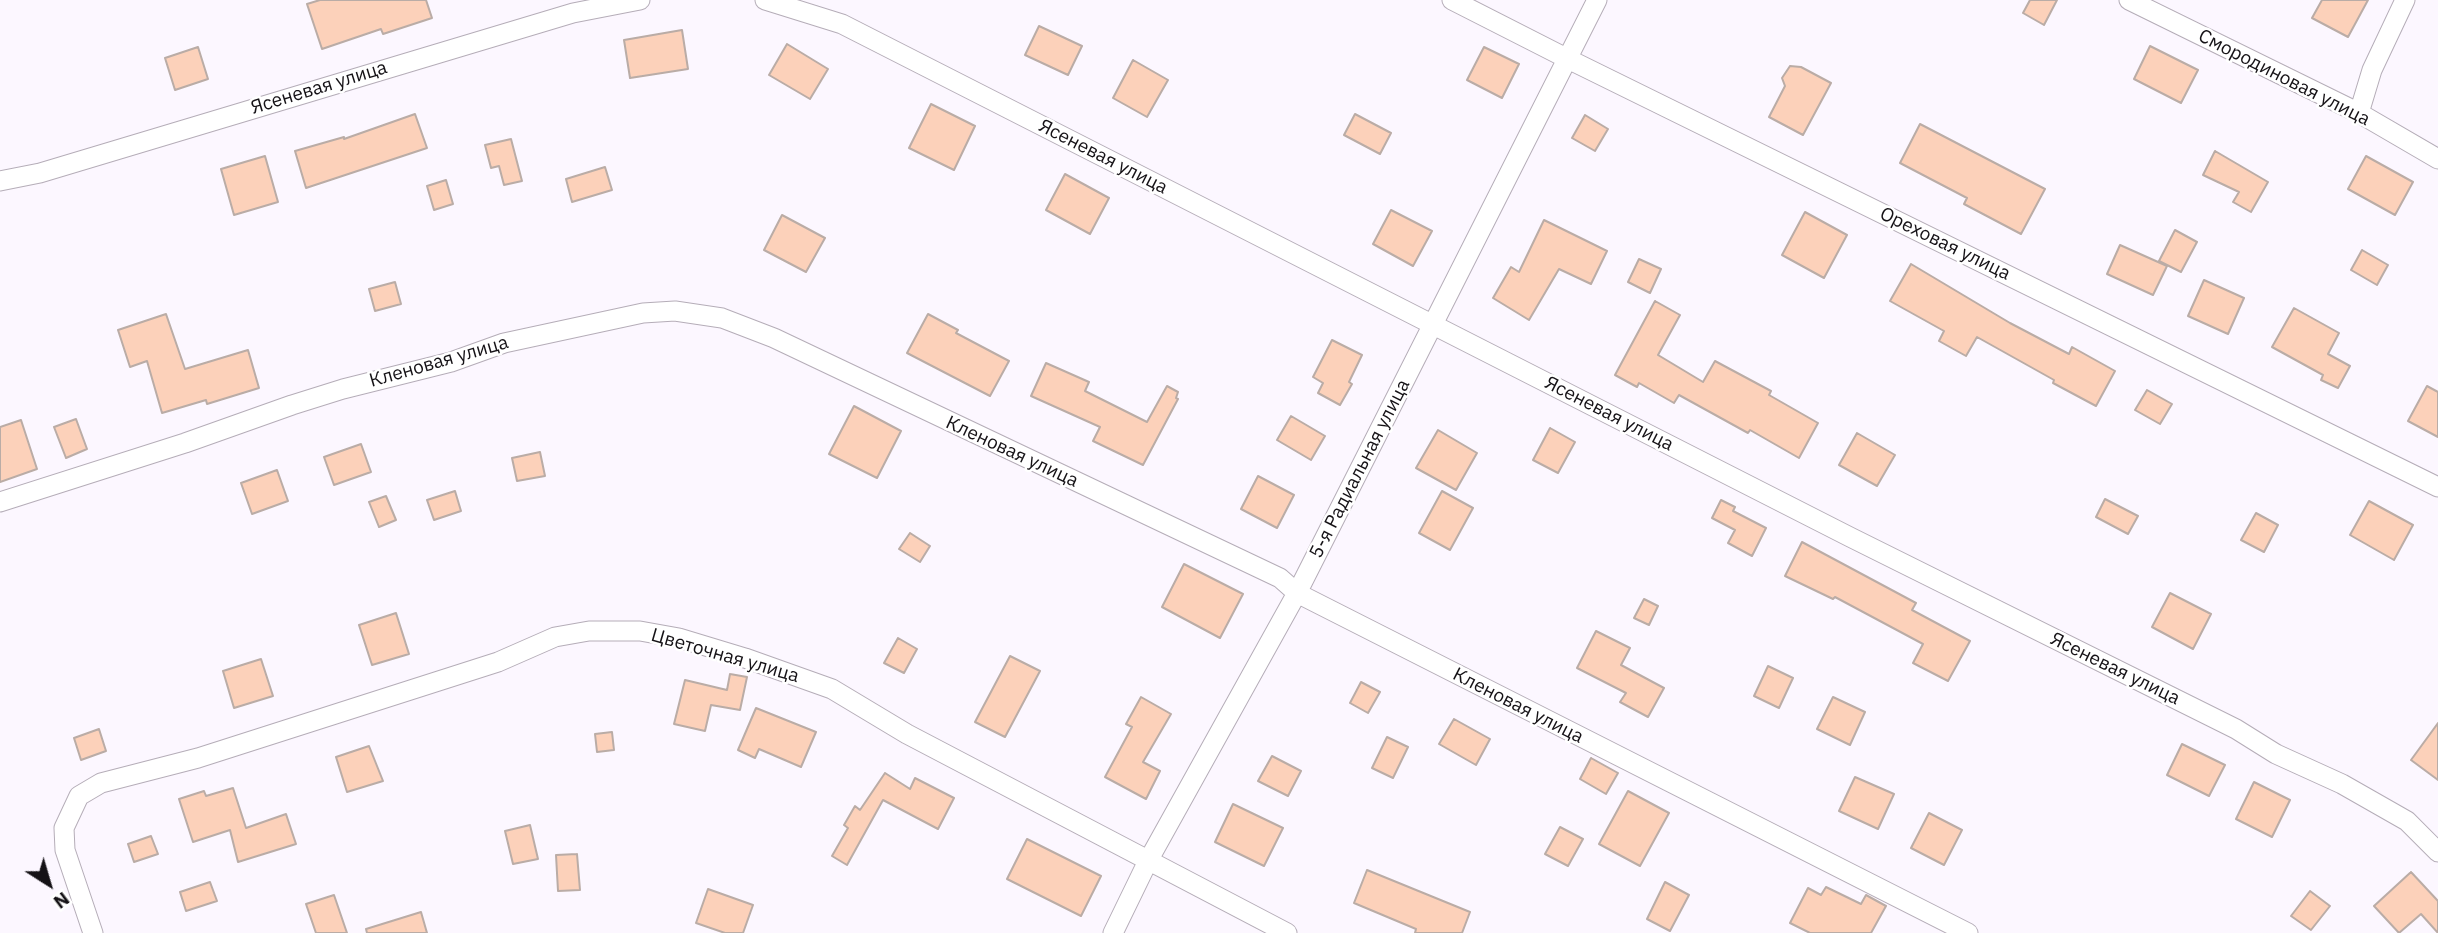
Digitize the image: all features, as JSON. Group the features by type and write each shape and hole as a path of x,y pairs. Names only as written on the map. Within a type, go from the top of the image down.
{"street":[{"name":"Ясеневая улица","path":"0,181 40,173 573,13 640,0"},
{"name":"Ясеневая улица","path":"765,0 842,24 1984,605 2236,729 2277,754 2342,784 2407,821 2438,852"},
{"name":"Ореховая улица","path":"1452,0 2438,487"},
{"name":"5-я Радиальная улица","path":"1113,933 1148,861 1297,593 1597,0"},
{"name":"Смородиновая улица","path":"2129,0 2358,113 2438,159"},
{"path":"2358,113 2372,70 2405,0"},
{"name":"Кленовая улица","path":"0,502 186,443 342,389 451,362 504,342 643,313 675,311 722,318 774,338 1279,578 1297,593 1968,933"},
{"name":"Цветочная улица","path":"93,933 65,850 64,828 79,796 101,783 198,758 378,702 498,662 555,637 589,631 640,631 679,638 832,689 907,734 1287,933"}],"building":[{"path":"320,0 426,0 432,18 383,34 381,29 322,49 307,4"},
{"path":"2030,0 2057,0 2044,25 2023,13"},
{"path":"2322,0 2368,0 2348,37 2312,18"},
{"path":"1039,26 1082,46 1068,75 1025,55"},
{"path":"682,30 688,69 630,78 624,40"},
{"path":"787,44 828,69 810,99 769,75"},
{"path":"2150,46 2198,70 2181,103 2134,79"},
{"path":"198,47 208,79 175,90 165,58"},
{"path":"1484,47 1519,64 1502,98 1467,80"},
{"path":"1133,60 1168,80 1147,117 1113,98"},
{"path":"1790,66 1801,67 1831,83 1803,135 1769,117 1785,86 1782,78"},
{"path":"931,104 975,126 954,170 909,148"},
{"path":"415,114 427,148 306,188 295,151 344,139"},
{"path":"1355,114 1391,133 1380,154 1344,135"},
{"path":"1585,115 1608,129 1595,151 1572,138"},
{"path":"1920,124 2045,189 2021,234 1964,204 1967,198 1900,163"},
{"path":"511,139 522,181 504,185 499,166 491,168 485,145"},
{"path":"2215,151 2268,182 2251,212 2233,202 2239,192 2203,175"},
{"path":"265,156 278,202 234,215 221,169"},
{"path":"2366,156 2413,182 2395,215 2348,189"},
{"path":"605,167 612,190 572,202 566,179"},
{"path":"1065,174 1109,198 1090,234 1046,210"},
{"path":"446,180 453,204 434,210 427,186"},
{"path":"1391,210 1432,231 1413,266 1373,244"},
{"path":"1805,212 1847,235 1824,278 1782,255"},
{"path":"782,215 825,238 806,272 764,250"},
{"path":"1544,220 1607,251 1591,284 1559,269 1529,320 1493,298 1511,267 1519,272"},
{"path":"2175,230 2197,242 2181,272 2159,261"},
{"path":"2120,245 2167,266 2153,295 2107,274"},
{"path":"2362,250 2388,265 2377,285 2351,270"},
{"path":"1639,259 1661,269 1650,293 1628,282"},
{"path":"1911,264 2010,323 2069,354 2072,347 2115,371 2096,406 1977,337 1966,356 1939,341 1944,331 1890,301"},
{"path":"2204,280 2244,298 2228,334 2188,316"},
{"path":"395,282 401,304 375,311 369,289"},
{"path":"1655,301 1680,315 1658,355 1703,382 1715,361 1771,391 1769,395 1818,423 1799,458 1679,395 1674,403 1639,383 1637,387 1615,375"},
{"path":"2294,308 2339,333 2328,354 2350,366 2338,388 2321,380 2323,375 2272,347"},
{"path":"166,314 185,369 248,350 259,388 207,404 206,400 162,413 147,361 130,367 118,330"},
{"path":"928,314 958,330 956,333 1009,361 990,396 907,353"},
{"path":"1332,340 1362,355 1349,382 1352,384 1340,405 1318,393 1323,383 1313,377"},
{"path":"1046,363 1089,382 1085,391 1147,422 1167,386 1178,392 1178,399 1143,465 1093,441 1100,427 1031,396"},
{"path":"2427,386 2438,392 2438,437 2408,421"},
{"path":"2147,390 2172,404 2160,424 2135,410"},
{"path":"854,406 901,431 877,478 829,454"},
{"path":"1291,416 1325,436 1311,460 1277,440"},
{"path":"76,419 87,449 66,458 54,427"},
{"path":"21,420 37,469 0,482 0,427"},
{"path":"1550,428 1575,442 1558,473 1533,460"},
{"path":"1438,430 1477,453 1456,490 1416,468"},
{"path":"1857,433 1895,455 1877,486 1839,465"},
{"path":"361,444 371,472 334,485 324,457"},
{"path":"540,452 545,476 517,481 512,458"},
{"path":"277,470 288,501 252,514 241,483"},
{"path":"1258,476 1294,495 1277,528 1241,509"},
{"path":"455,491 461,511 434,520 427,500"},
{"path":"1442,491 1473,508 1450,550 1419,533"},
{"path":"386,496 396,520 379,527 369,502"},
{"path":"2105,499 2138,516 2128,534 2096,517"},
{"path":"1721,500 1735,507 1733,511 1766,528 1752,556 1728,543 1735,530 1712,518"},
{"path":"2369,501 2413,525 2394,560 2350,535"},
{"path":"2256,513 2278,525 2264,552 2241,540"},
{"path":"910,533 930,546 920,562 899,549"},
{"path":"1802,542 1916,603 1912,610 1970,641 1948,681 1913,663 1923,644 1835,597 1833,599 1785,576"},
{"path":"1184,564 1243,594 1220,638 1162,607"},
{"path":"2170,593 2211,614 2193,649 2152,627"},
{"path":"1644,599 1658,606 1649,625 1634,618"},
{"path":"396,613 409,654 372,665 359,625"},
{"path":"1596,631 1630,648 1621,665 1664,688 1648,717 1620,702 1626,693 1577,668"},
{"path":"898,638 917,649 904,673 884,663"},
{"path":"1010,656 1040,671 1005,737 975,722"},
{"path":"261,659 273,696 234,708 223,671"},
{"path":"1768,666 1793,678 1779,708 1754,696"},
{"path":"730,674 747,677 740,710 711,705 705,731 674,724 685,680 727,690"},
{"path":"1361,682 1380,692 1368,713 1350,703"},
{"path":"1141,697 1171,714 1143,762 1160,771 1146,799 1105,777 1132,727 1126,724"},
{"path":"1833,697 1865,712 1850,745 1817,729"},
{"path":"756,708 816,732 801,767 759,749 755,758 738,750"},
{"path":"1454,719 1490,739 1476,765 1439,744"},
{"path":"2438,723 2438,780 2411,760"},
{"path":"99,729 106,751 81,760 74,738"},
{"path":"612,732 614,750 597,752 595,734"},
{"path":"1387,737 1408,747 1393,778 1372,768"},
{"path":"2182,744 2225,765 2209,796 2167,775"},
{"path":"369,746 383,781 347,792 336,757"},
{"path":"1272,756 1301,771 1288,796 1258,781"},
{"path":"1591,758 1618,773 1606,794 1580,779"},
{"path":"885,773 910,789 915,778 954,798 938,829 883,800 847,865 832,856 848,828 844,825 855,806 860,810"},
{"path":"1855,777 1894,794 1878,829 1839,811"},
{"path":"2254,782 2290,800 2272,837 2236,819"},
{"path":"233,788 246,828 286,814 296,844 238,862 230,830 193,842 179,799 204,791 206,796"},
{"path":"1628,791 1669,813 1640,866 1599,844"},
{"path":"1233,804 1283,828 1264,866 1215,842"},
{"path":"1929,813 1962,830 1944,865 1911,848"},
{"path":"530,825 538,859 513,864 505,831"},
{"path":"1560,827 1583,839 1568,866 1545,854"},
{"path":"151,836 158,854 134,862 128,844"},
{"path":"1027,839 1101,876 1081,916 1007,879"},
{"path":"577,854 580,890 558,891 556,855"},
{"path":"1367,870 1470,912 1462,933 1415,933 1416,929 1354,903"},
{"path":"2411,872 2438,901 2438,933 2421,914 2399,933 2374,906"},
{"path":"210,882 217,901 186,911 180,892"},
{"path":"1665,882 1689,895 1670,931 1647,919"},
{"path":"1826,887 1861,904 1866,895 1886,906 1871,933 1810,933 1790,923 1808,888 1821,895"},
{"path":"708,889 753,905 743,933 725,933 696,923"},
{"path":"2310,891 2330,906 2311,930 2291,916"},
{"path":"334,895 347,933 316,933 306,904"},
{"path":"421,912 427,933 367,933 366,929"}]}
